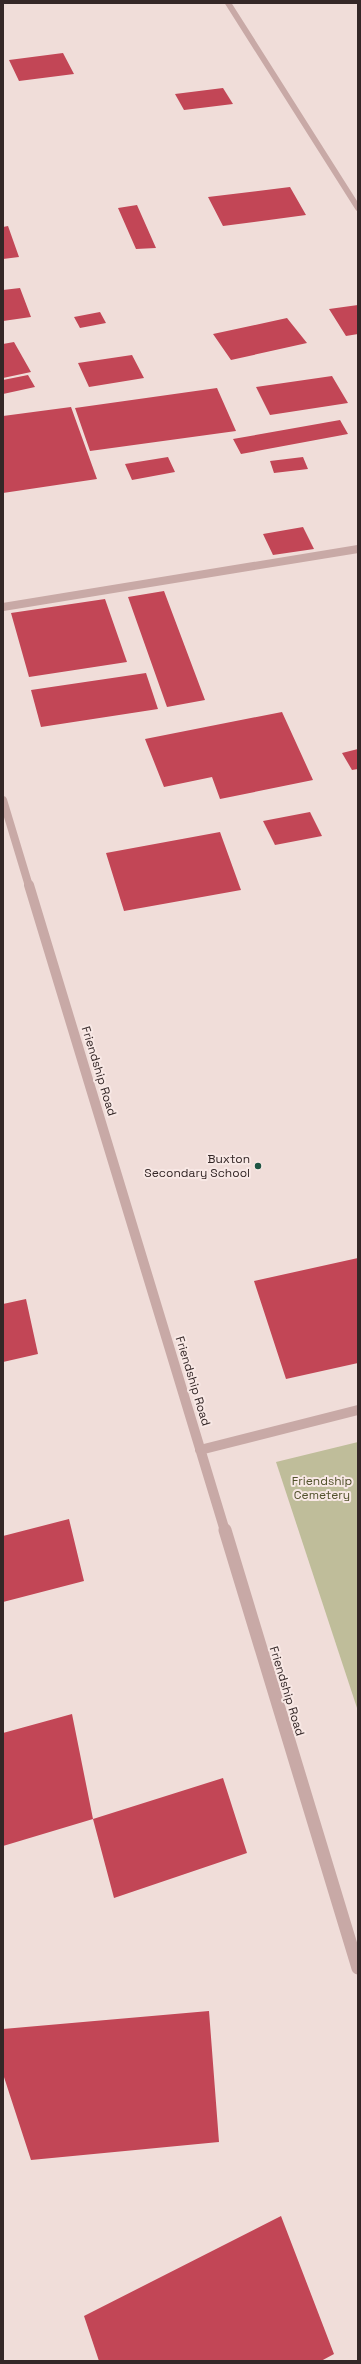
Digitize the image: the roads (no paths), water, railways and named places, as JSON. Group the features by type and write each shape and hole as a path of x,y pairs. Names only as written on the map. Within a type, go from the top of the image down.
{"street":[{"path":"228,3 358,208"},
{"path":"3,606 358,549"},
{"name":"Friendship Road","path":"3,800 358,1968"},
{"path":"200,1450 358,1410"}],"place":[{"name":"Buxton Secondary School","path":"258,1166"}],"park label":[{"name":"Friendship Cemetery","path":"322,1488"}]}
